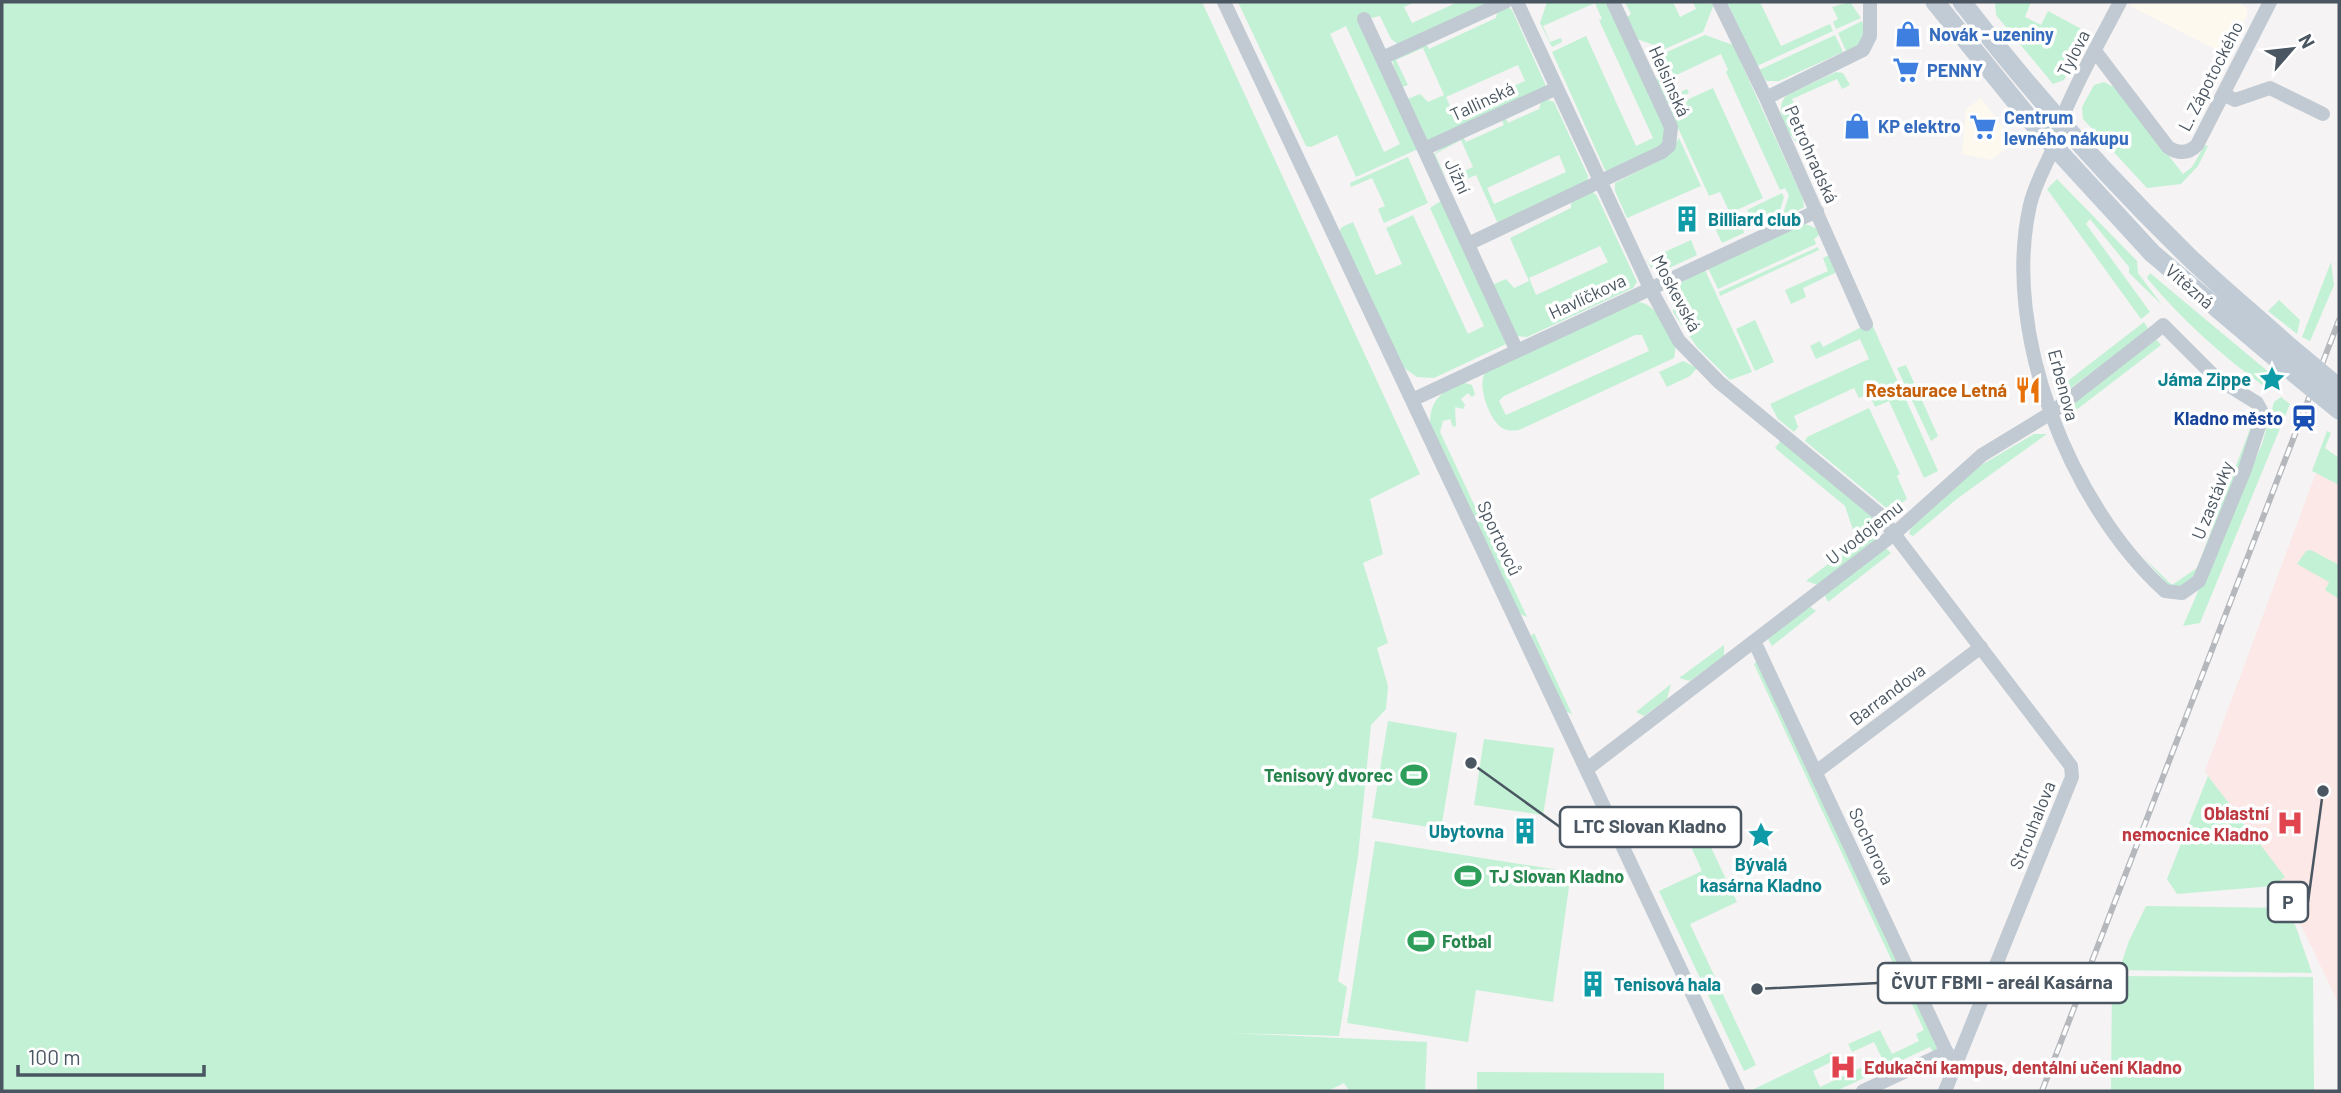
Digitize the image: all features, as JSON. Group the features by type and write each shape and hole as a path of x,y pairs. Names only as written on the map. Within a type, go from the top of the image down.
{"main road":[{"name":"Vítězná","path":"1935,2 2054,146 2152,253 2280,351 2339,388"},
{"name":"Vítězná","path":"1962,2 2060,122 2339,410"}],"street":[{"name":"Sportovců","path":"1224,2 1738,1091"},
{"path":"1382,58 1504,2"},
{"name":"Moskevská","path":"1517,2 1650,288 1671,329 1688,353 1878,513 1894,534"},
{"name":"Helsinská","path":"1601,182 1662,152 1672,136 1671,127 1613,2"},
{"name":"Petrohradská","path":"1719,2 1766,99 1866,324"},
{"path":"1766,99 1863,50 1870,36 1870,2"},
{"name":"Tylova","path":"2060,122 2120,2"},
{"name":"L. Zápotockého","path":"2095,51 2120,80 2168,147 2178,152 2188,152 2197,145 2270,2"},
{"name":"Jižní","path":"1364,19 1516,349"},
{"name":"Tallinská","path":"1424,149 1557,88"},
{"path":"2223,94 2235,100 2270,88 2323,114"},
{"path":"2054,146 2060,122"},
{"name":"Erbenova","path":"2054,146 2032,197 2025,263 2026,298 2034,347 2051,412 2069,460 2099,512 2162,588 2179,593"},
{"path":"1468,244 1601,182"},
{"name":"Havlíčkova","path":"1412,400 1516,349 1817,211"},
{"name":"U vodojemu","path":"1587,769 1894,534 1982,455 2051,412 2163,325"},
{"name":"U zastávky","path":"2163,325 2215,377 2257,403 2263,419 2201,577 2192,588 2179,593"},
{"name":"Strouhalova","path":"1894,534 2073,771 1945,1091"},
{"name":"Sochorova","path":"1755,641 1954,1068"},
{"name":"Barrandova","path":"1816,772 1981,647"},
{"path":"1863,1091 1947,1052"}],"shaded area":[{"path":"2132,2 2239,2 2247,8 2247,15 2227,55 2130,6"},
{"name":"Centrum levného nákupu","path":"1981,98 2014,143 1991,160 1962,154 1966,109"},
{"name":"Oblastní nemocnice Kladno","path":"2316,473 2339,485 2339,1091 2337,1000 2274,869 2205,771"}],"green space":[{"path":"2,2 1202,2 1420,474 1370,499 1383,554 1363,563 1388,643 1377,648 1388,686 1386,709 1371,725 1358,856 1338,981 1347,987 1339,1036 1229,1033 1427,1042 1425,1091 1349,1091 1344,1083 1328,1091 2,1091"},
{"path":"1238,2 1415,2 1404,7 1412,23 1458,2 1499,2 1399,45 1391,39 1380,16 1362,20 1418,149 1356,177 1337,135 1311,147 1306,146","holes":["1346,26 1400,144 1384,152 1330,34"]},
{"path":"1547,2 1610,2 1667,127 1667,142 1609,172 1605,170 1552,52 1586,36 1636,146 1653,138 1599,20 1602,19 1595,3 1543,26 1550,42 1561,38 1562,42 1552,47 1540,23"},
{"path":"1625,2 1673,2 1680,17 1696,9 1693,2 1714,4 1703,32 1665,49 1637,39 1627,17 1631,14"},
{"path":"1727,2 1760,2 1781,46 1830,24 1833,31 1757,66"},
{"path":"1850,2 1861,18 1836,29 1833,22 1838,19 1832,7"},
{"path":"1995,2 2031,2 2025,17 2041,25 2048,11 2085,31 2089,38 2064,80 2053,84 1996,15"},
{"path":"1507,6 1512,10 1546,86 1437,140 1426,140 1405,100 1420,94 1428,102 1444,95 1423,48 1396,60 1408,85 1399,88 1392,59 1425,42 1429,49 1496,18 1498,8","holes":["1518,65 1525,81 1453,113 1446,97"]},
{"path":"1862,21 1866,31 1859,45 1846,51 1838,33"},
{"path":"1705,35 1733,45 1803,199 1804,207 1781,220 1789,195 1785,188 1780,190 1726,72 1728,70 1721,54 1670,78 1677,94 1687,89 1689,93 1667,104 1656,80 1667,52"},
{"path":"1835,35 1843,52 1779,81 1766,81 1759,70"},
{"path":"1836,72 1843,73 1850,85 1842,89 1837,79 1792,99 1811,144 1800,146 1783,122 1783,101 1787,95"},
{"path":"2104,82 2116,88 2183,174 2192,167 2205,145 2208,146 2198,166 2181,184 2147,188 2083,119 2082,107 2094,85"},
{"path":"1713,88 1763,198 1730,213 1720,192 1709,196 1669,108"},
{"path":"1542,98 1554,102 1588,176 1587,184 1499,226 1476,175 1466,179 1462,172 1473,167 1461,140 1435,154 1446,179 1432,155 1462,135 1466,142 1504,125 1500,117 1504,115 1508,123 1539,109","holes":["1559,155 1566,172 1494,204 1487,188"]},
{"path":"1679,138 1701,186 1627,218 1615,191 1615,183 1668,156"},
{"path":"1408,157 1428,203 1384,223 1378,209 1385,206 1372,178 1351,187 1350,183"},
{"path":"2057,179 2137,261 2138,273 2162,305 2129,273 2129,267 2090,219 2086,224 2150,312 2141,319 2047,189"},
{"path":"1592,191 1597,196 1637,282 1633,288 1527,337 1517,336 1490,286 1506,279 1514,288 1529,281 1510,238 1571,208 1571,199","holes":["1600,246 1608,262 1536,295 1529,278"]},
{"path":"1782,193 1784,197 1778,217 1757,227 1747,210"},
{"path":"1444,199 1506,344 1434,378 1417,377 1404,368 1338,233 1342,227 1353,222 1376,275 1402,264 1386,228 1413,215 1468,334 1484,326 1430,208"},
{"path":"1740,213 1744,233 1722,243 1715,228 1735,219"},
{"path":"1805,224 1816,228 1819,235 1814,239 1816,244 1718,289 1708,268"},
{"path":"1691,240 1697,255 1663,271 1651,268 1647,260"},
{"path":"1818,247 1819,250 1720,296 1719,292"},
{"path":"1829,255 1837,272 1803,288 1806,297 1791,304 1785,290 1828,271 1823,258"},
{"path":"2331,262 2334,285 2310,341 2302,337"},
{"path":"1705,270 1752,372 1730,380 1697,347 1673,312 1677,284"},
{"path":"2150,273 2278,382 2265,387 2218,350 2160,293 2147,278"},
{"path":"2279,300 2300,320 2297,334 2268,311"},
{"path":"1635,302 1643,303 1655,311 1676,346 1674,358 1519,430 1502,428 1493,417 1483,392 1483,377 1486,371","holes":["1635,335 1642,335 1649,351 1506,415 1499,401 1504,396"]},
{"path":"1755,320 1774,362 1755,371 1736,329"},
{"path":"1871,322 1938,471 1924,478 1889,401 1875,407 1869,394 1859,398 1854,388 1794,416 1798,427 1794,432 1778,419 1770,404 1869,359 1860,339 1816,359 1810,346 1820,341 1823,347"},
{"path":"2144,322 2149,330 2064,393 2060,387"},
{"path":"2155,338 2161,345 2071,414 2066,408"},
{"path":"1683,361 1697,368 1690,376 1667,387 1659,372"},
{"path":"1906,365 1938,436 1931,441 1897,368"},
{"path":"1462,382 1472,385 1475,394 1472,397 1468,393 1461,399 1465,405 1463,409 1455,407 1456,426 1453,427 1450,419 1443,421 1440,432 1527,617 1520,614 1430,424 1432,409 1438,398"},
{"path":"2281,397 2290,404 2200,623 2183,626 2262,444 2274,402"},
{"path":"1869,408 1900,474 1897,476 1907,499 1890,511 1805,441 1807,437"},
{"path":"2255,416 2257,422 2197,575 2189,584 2171,588 2142,556 2172,585 2197,568"},
{"path":"2327,431 2331,433 2325,448 2339,458 2339,485 2312,471"},
{"path":"2034,434 2047,434 1958,498 1913,536 1909,534 1911,528 1978,467"},
{"path":"1782,439 1872,514 1874,525 1856,539 1845,506 1775,448"},
{"path":"1871,531 1878,539 1818,585 1806,581"},
{"path":"1886,548 1891,553 1828,602 1824,594"},
{"path":"2311,550 2339,565 2339,599 2325,590 2329,582 2297,564 2306,551"},
{"path":"1809,606 1816,611 1772,646 1768,639 1771,635"},
{"path":"1534,633 1572,714 1565,711 1531,636"},
{"path":"1724,645 1724,656 1690,681 1679,678"},
{"path":"1757,661 1938,1049 1934,1053 1930,1047 1836,1091 1752,1090 1831,1052 1835,1060 1813,1071 1820,1087 1882,1058 1874,1042 1852,1052 1848,1044 1880,1030 1892,1054 1919,1041 1916,1034 1924,1030 1754,664"},
{"path":"1671,684 1667,699 1644,716 1636,712"},
{"name":"Tenisový dvorec","path":"1388,721 1457,733 1441,829 1372,818"},
{"path":"1484,739 1554,748 1543,815 1474,805"},
{"path":"2208,776 2285,877 2273,886 2177,894 2167,879"},
{"path":"1695,814 1737,902 1690,924 1756,1065 1744,1071 1659,891 1702,871 1680,822"},
{"name":"Fotbal","path":"1375,841 1571,872 1553,1002 1476,990 1468,1042 1347,1023"},
{"path":"2146,906 2286,908 2296,927 2312,973 2119,970"},
{"path":"2112,976 2313,977 2314,1091 2111,1091"},
{"path":"1477,1072 1664,1073 1664,1091 1477,1091"}],"railway":[{"path":"2042,1091 2339,320"}],"place":[{"name":"Novák - uzeniny","path":"1908,34"},
{"name":"PENNY","path":"1906,70"},
{"name":"KP elektro","path":"1857,126"},
{"name":"Centrum levného nákupu","path":"1983,127"},
{"name":"Billiard club","path":"1687,219"},
{"name":"Jáma Zippe","path":"2272,379"},
{"name":"Restaurace Letná","path":"2028,390"},
{"name":"Kladno město","path":"2304,418"},
{"name":"LTC Slovan Kladno","path":"1471,763"},
{"name":"Tenisový dvorec","path":"1414,775"},
{"name":"P","path":"2323,791"},
{"name":"Oblastní nemocnice Kladno","path":"2290,823"},
{"name":"Ubytovna","path":"1525,831"},
{"name":"Bývalá kasárna Kladno","path":"1761,835"},
{"name":"TJ Slovan Kladno","path":"1468,876"},
{"name":"Fotbal","path":"1421,941"},
{"name":"Tenisová hala","path":"1593,984"},
{"name":"ČVUT FBMI - areál Kasárna","path":"1757,989"},
{"name":"Edukační kampus, dentální učení Kladno","path":"1843,1067"}]}
